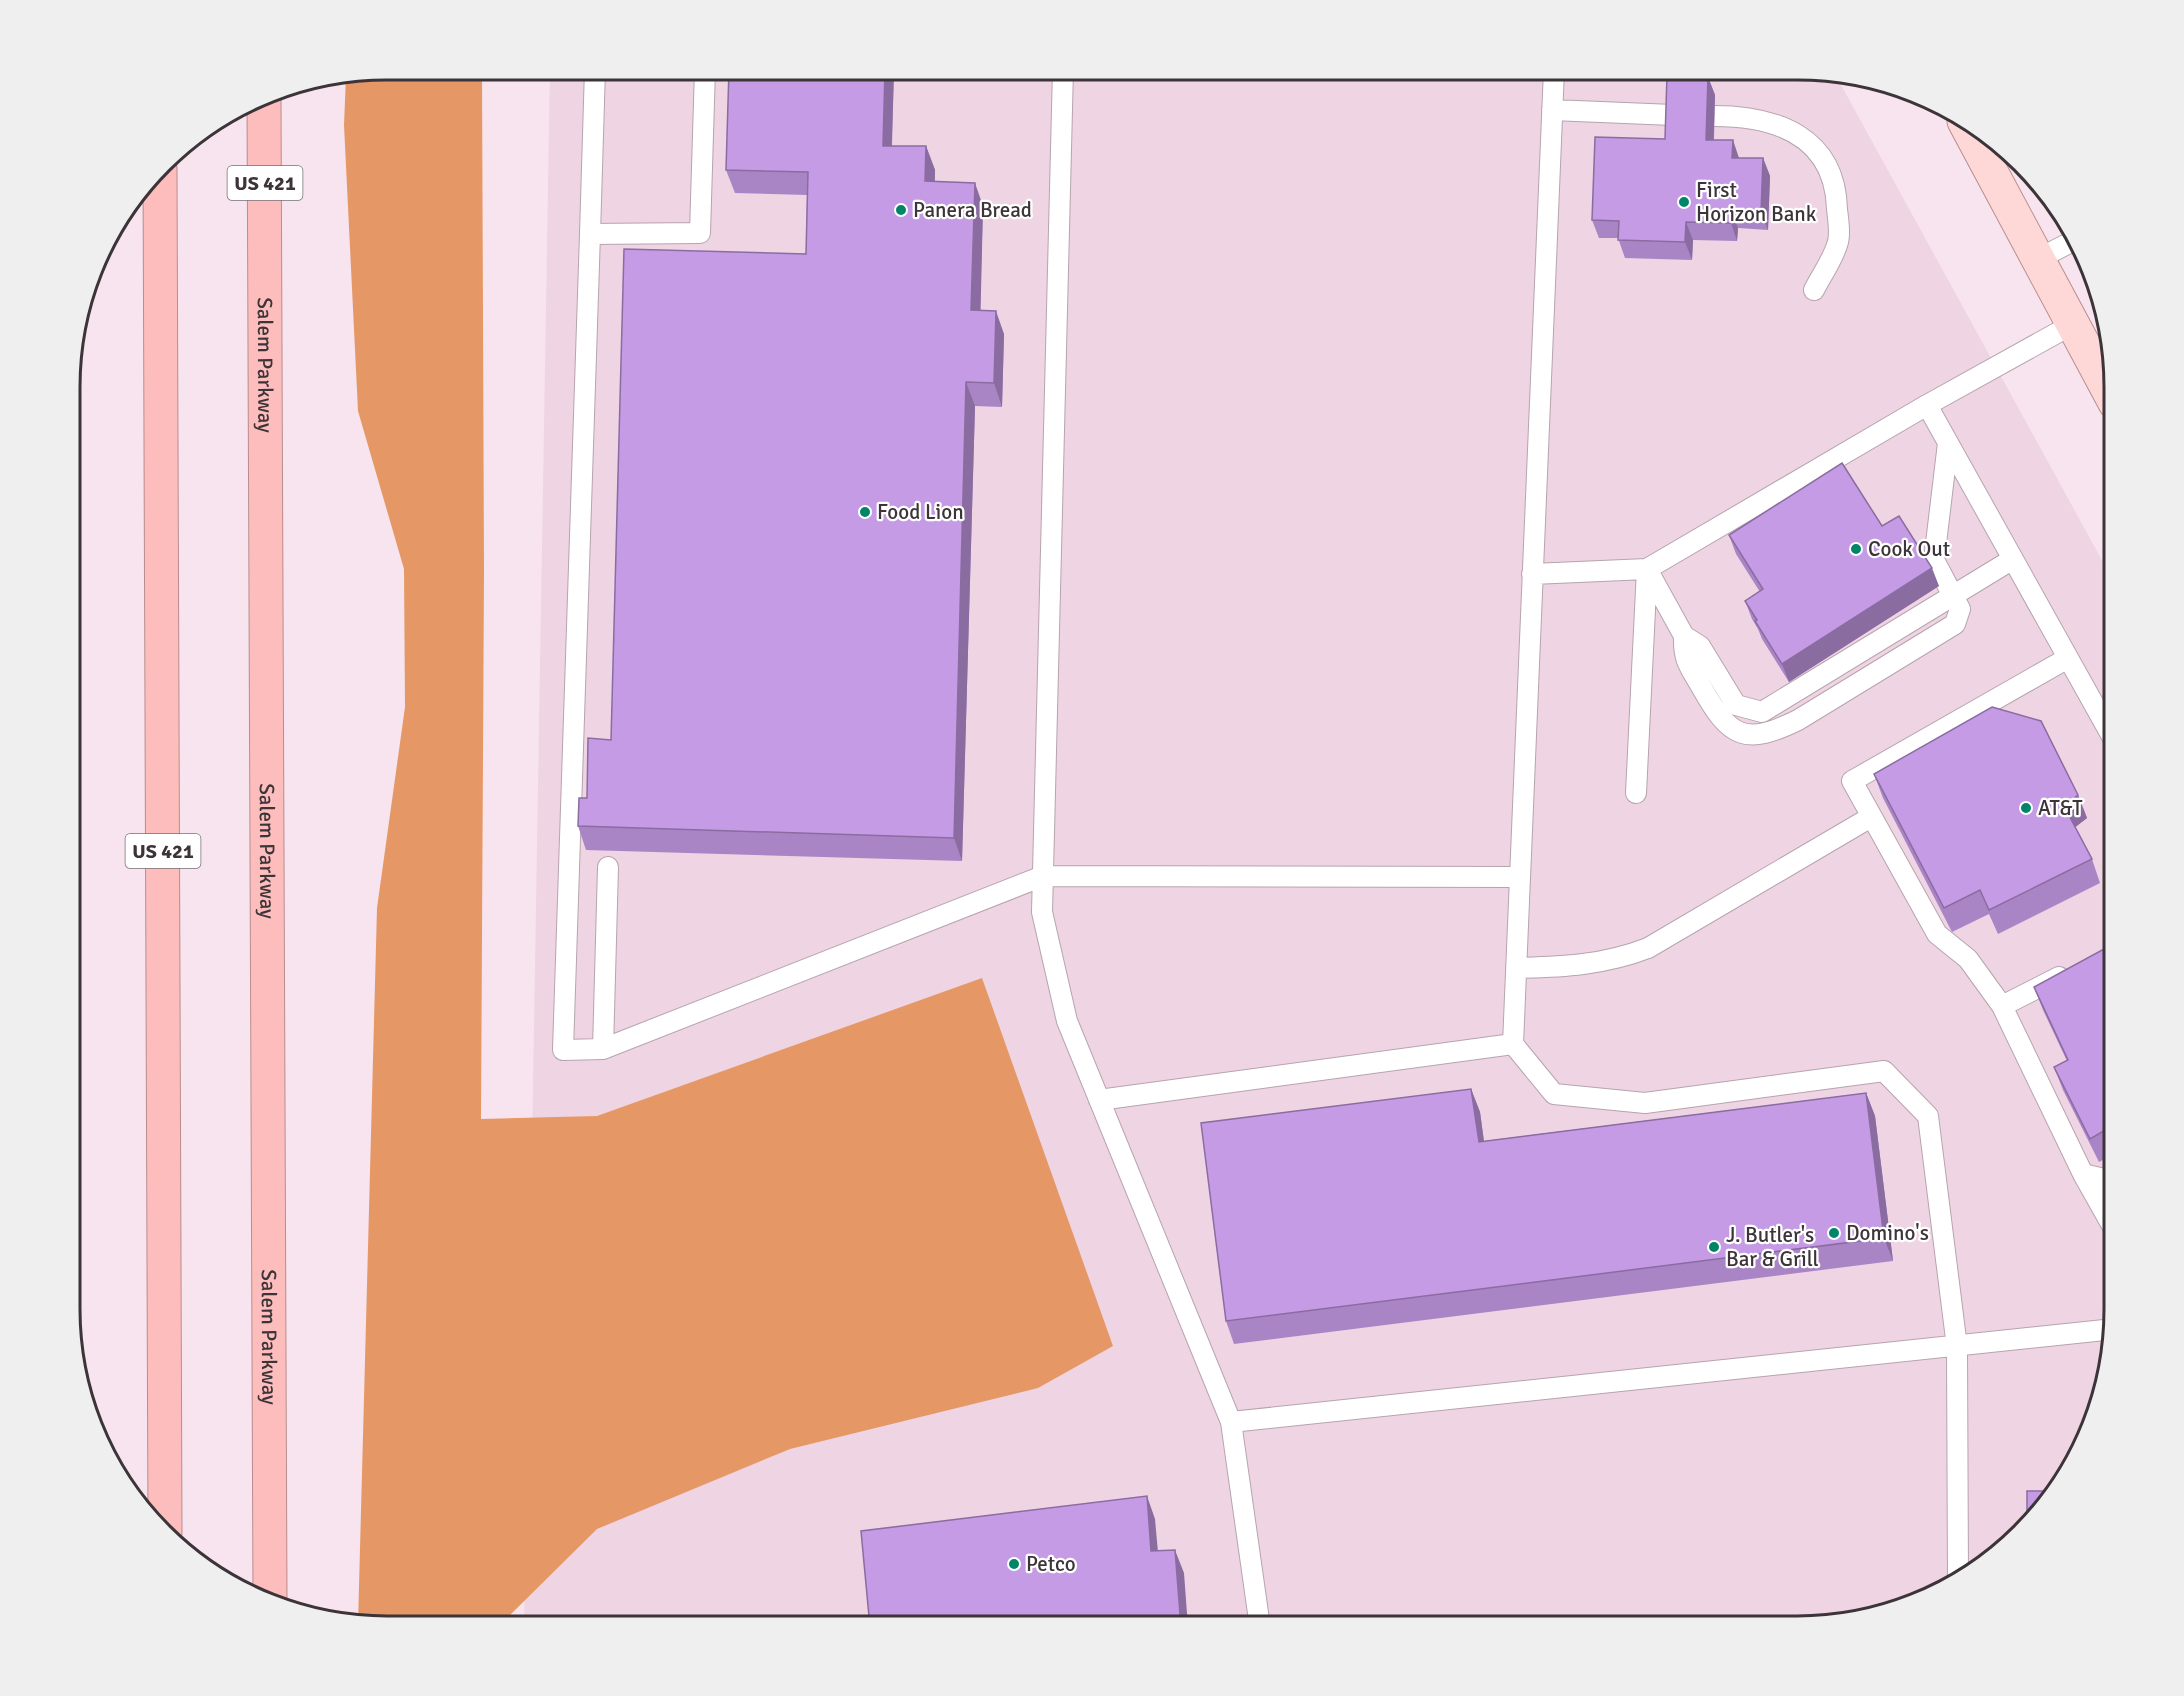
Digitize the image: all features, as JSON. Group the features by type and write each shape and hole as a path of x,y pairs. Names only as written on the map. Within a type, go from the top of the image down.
{"highway":[{"path":"265,268 276,100"},
{"name":"Salem Parkway","path":"264,105 270,1593"},
{"name":"US 421","path":"160,180 165,1521"}],"main road":[{"path":"1970,132 2036,260 2104,382"}],"lane":[{"path":"595,80 563,1050 603,1050 1043,876 1520,877"},
{"path":"590,234 700,233 705,80"},
{"path":"1063,80 1042,912 1067,1021 1231,1422 1258,1616"},
{"path":"1554,80 1513,1044 1554,1094 1645,1103 1884,1071 1928,1116 1957,1347 1958,1571"},
{"path":"1552,110 1672,115"},
{"path":"1714,116 1745,116 1774,123 1815,146 1837,188 1839,243 1814,290"},
{"path":"2036,260 2069,243"},
{"path":"1532,574 1647,570 1927,405 2073,324"},
{"path":"1927,405 2104,722"},
{"path":"1948,443 1934,560 1953,596"},
{"path":"1647,570 1684,636 1701,646 1736,705 1762,712 2013,559"},
{"path":"1636,793 1647,570"},
{"path":"2068,658 1852,781 1937,934 1968,959 2002,1006 2104,1214"},
{"path":"1516,968 1577,967 1618,960 1648,948 1871,817"},
{"path":"603,1050 608,867"},
{"path":"2002,1006 2074,969"},
{"path":"1099,1100 1513,1044"},
{"path":"2083,1174 2104,1179"},
{"path":"1231,1422 2104,1330"}],"shaded area":[{"path":"367,80 482,80 484,571 481,1119 597,1116 982,978 1113,1346 1038,1388 790,1449 597,1529 509,1616 358,1615 377,908 405,707 404,569 358,411 344,125 346,82"},
{"path":"550,80 1817,80 1840,82 2104,564 2104,1329 2099,1369 2081,1427 2053,1480 2028,1512 1984,1553 1933,1585 1877,1606 1817,1616 524,1616"}],"building":[{"path":"729,80 885,80 883,146 926,146 925,181 975,183 971,310 996,311 994,383 966,382 954,838 578,826 579,798 587,798 588,738 611,740 624,249 806,254 808,172 726,170"},
{"name":"First Horizon Bank","path":"1667,80 1708,80 1706,140 1733,140 1732,158 1763,158 1761,212 1731,210 1731,223 1686,222 1685,242 1618,240 1619,221 1592,220 1595,137 1665,139"},
{"path":"1842,463 1882,526 1899,516 1932,568 1782,664 1745,601 1763,589 1729,535"},
{"path":"1992,707 2041,721 2078,795 2064,806 2092,859 1989,910 1980,890 1944,908 1874,774"},
{"path":"2104,949 2104,1131 2090,1139 2054,1067 2068,1060 2034,987"},
{"path":"1471,1089 1479,1142 1866,1093 1884,1238 1226,1321 1201,1123"},
{"path":"2027,1491 2045,1491 2041,1496 2027,1513"},
{"name":"Petco","path":"1147,1496 1151,1551 1175,1550 1180,1616 869,1616 861,1531"}],"place":[{"name":"First Horizon Bank","path":"1684,202"},
{"name":"Panera Bread","path":"901,210"},
{"name":"Food Lion","path":"865,512"},
{"name":"Cook Out","path":"1856,549"},
{"name":"AT&T","path":"2026,808"},
{"name":"Domino's","path":"1834,1233"},
{"name":"J. Butler's Bar & Grill","path":"1714,1247"},
{"name":"Petco","path":"1014,1564"}]}
